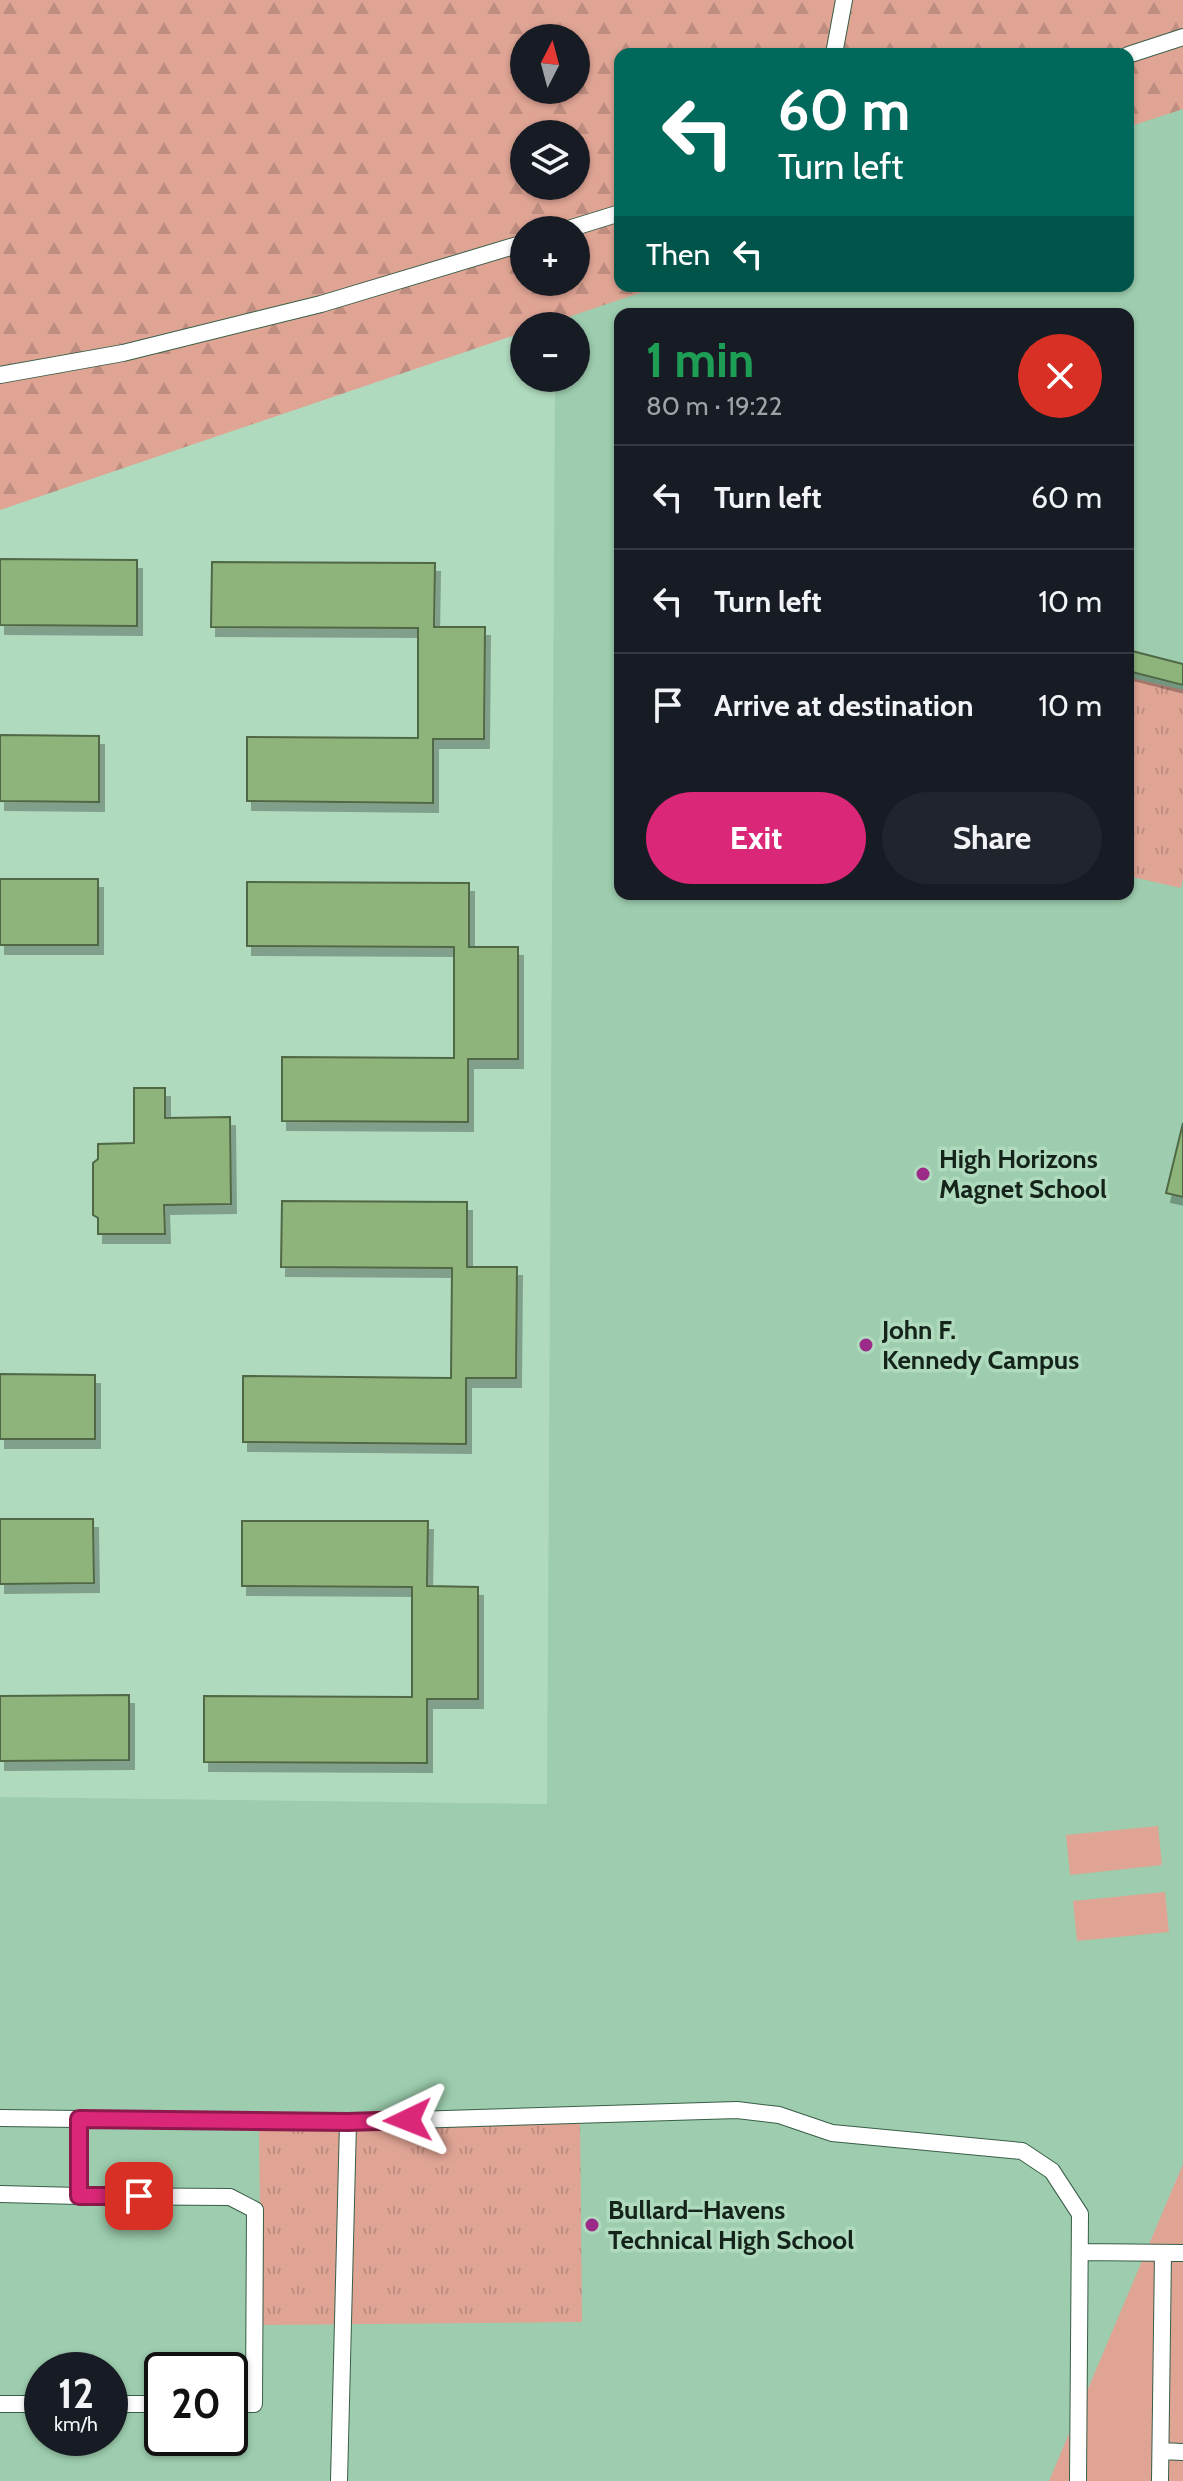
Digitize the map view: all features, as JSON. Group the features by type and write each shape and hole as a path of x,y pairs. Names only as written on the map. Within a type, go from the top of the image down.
{"lane":[{"path":"835,48 844,0"},
{"path":"1134,53 1183,37"},
{"path":"590,222 614,215"},
{"path":"0,375 123,353 321,304 510,247"},
{"path":"0,2118 348,2122 737,2110 779,2115 832,2133 1022,2151 1052,2171 1080,2214 1078,2481"},
{"path":"79,2119 79,2196"},
{"path":"339,2481 348,2122"},
{"path":"0,2194 230,2197 255,2210 254,2404 248,2404"},
{"path":"1080,2252 1183,2253"},
{"path":"1160,2481 1163,2253"},
{"path":"0,2404 24,2404"},
{"path":"1161,2451 1183,2452"}],"shaded area":[{"name":"John F. Kennedy Campus","path":"1183,79 1183,2481 0,2481 0,1797 547,1804 555,392 590,392 590,312 555,312 555,296 590,296 590,283 614,285 614,292 1134,292 1134,95"}],"green space":[{"path":"0,0 1183,0 1183,109 1134,125 1134,48 614,48 614,292 642,292 583,312 510,312 510,337 0,510"},
{"path":"1134,678 1183,690 1181,888 1134,877"},
{"path":"1158,1826 1162,1865 1070,1875 1066,1835"},
{"path":"1165,1892 1169,1932 1077,1941 1073,1901"},
{"path":"580,2117 582,2322 261,2325 259,2119"},
{"path":"1183,2164 1183,2481 1049,2481"}],"building":[{"path":"0,559 137,560 137,626 0,625"},
{"path":"212,562 435,563 434,627 485,627 484,739 433,739 433,803 247,801 247,737 418,738 418,628 211,627"},
{"path":"1134,652 1183,664 1183,685 1134,673"},
{"path":"0,735 99,736 99,802 0,801"},
{"path":"0,879 98,879 98,945 0,945"},
{"path":"247,882 469,883 469,947 518,947 518,1059 468,1059 468,1122 282,1121 282,1057 454,1058 454,947 247,946"},
{"path":"134,1088 165,1088 165,1118 230,1117 231,1204 164,1205 165,1234 98,1234 98,1218 93,1215 93,1163 98,1159 98,1144 134,1143"},
{"path":"1183,1123 1183,1197 1166,1193"},
{"path":"282,1201 467,1202 467,1267 517,1267 516,1378 466,1378 466,1444 243,1442 243,1376 451,1378 452,1268 281,1267"},
{"path":"0,1374 95,1375 95,1439 0,1439"},
{"path":"0,1519 93,1519 94,1583 0,1584"},
{"path":"242,1521 428,1521 427,1586 478,1587 478,1699 427,1699 427,1763 204,1762 204,1696 412,1697 412,1587 242,1586"},
{"path":"129,1695 129,1760 0,1761 0,1696"}],"place":[{"name":"High Horizons Magnet School","path":"923,1174"},
{"name":"John F. Kennedy Campus","path":"866,1345"},
{"name":"Bullard–Havens Technical High School","path":"592,2225"}],"route":[{"path":"139,2196 79,2196 79,2119 408,2120"}]}
